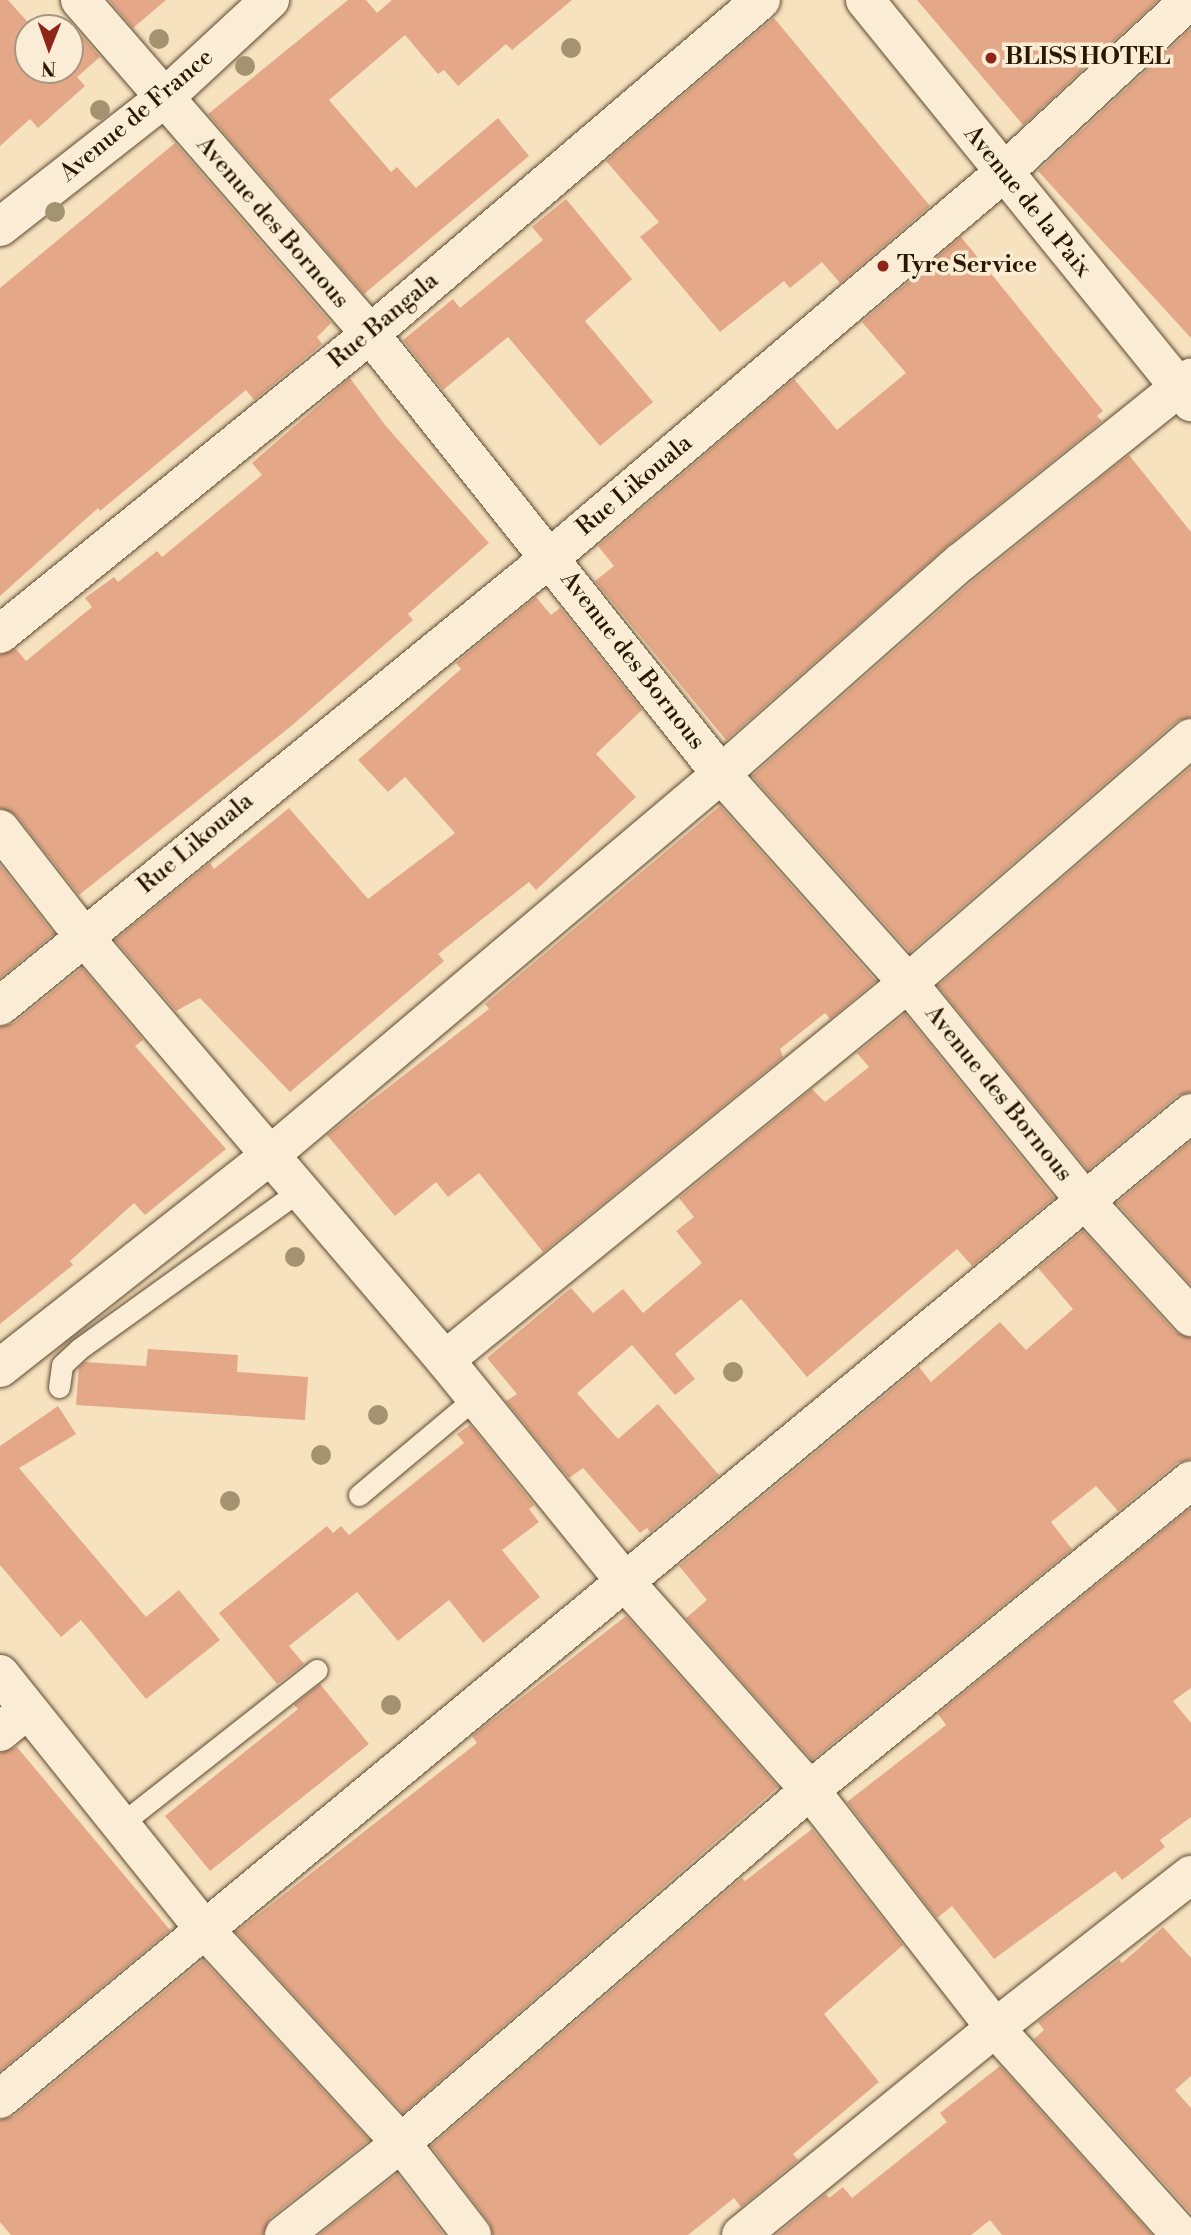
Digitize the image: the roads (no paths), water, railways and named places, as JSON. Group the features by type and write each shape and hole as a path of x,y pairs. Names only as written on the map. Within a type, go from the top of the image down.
{"street":[{"name":"Avenue des Bornous","path":"79,0 370,334 721,774 908,983 1087,1202 1191,1317"},
{"name":"Avenue de France","path":"0,227 163,99 270,0"},
{"name":"Rue Bangala","path":"0,634 370,334 761,0"},
{"name":"Avenue de la Paix","path":"865,0 1003,173 1187,389"},
{"name":"Rue Likouala","path":"0,1006 551,558 1003,173 1189,0"},
{"path":"0,1368 269,1156 721,774 961,562 1187,389"},
{"path":"445,1360 908,983 1191,738"},
{"path":"0,829 84,937 445,1360 626,1583 810,1790 995,2028 1181,2235"},
{"path":"0,2099 1087,1202 1191,1113"},
{"path":"284,2235 401,2143 810,1790 1191,1480"},
{"path":"0,1674 14,1721 121,1824 206,1931 401,2143 472,2235"},
{"path":"741,2235 995,2028 1191,1875"}],"lane":[{"path":"59,1387 62,1365 79,1349 299,1191"},
{"path":"359,1495 475,1398"},
{"path":"121,1824 317,1670"}],"place":[{"name":"BLISS HOTEL","path":"991,58"},
{"name":"Tyre Service","path":"883,266"}]}
